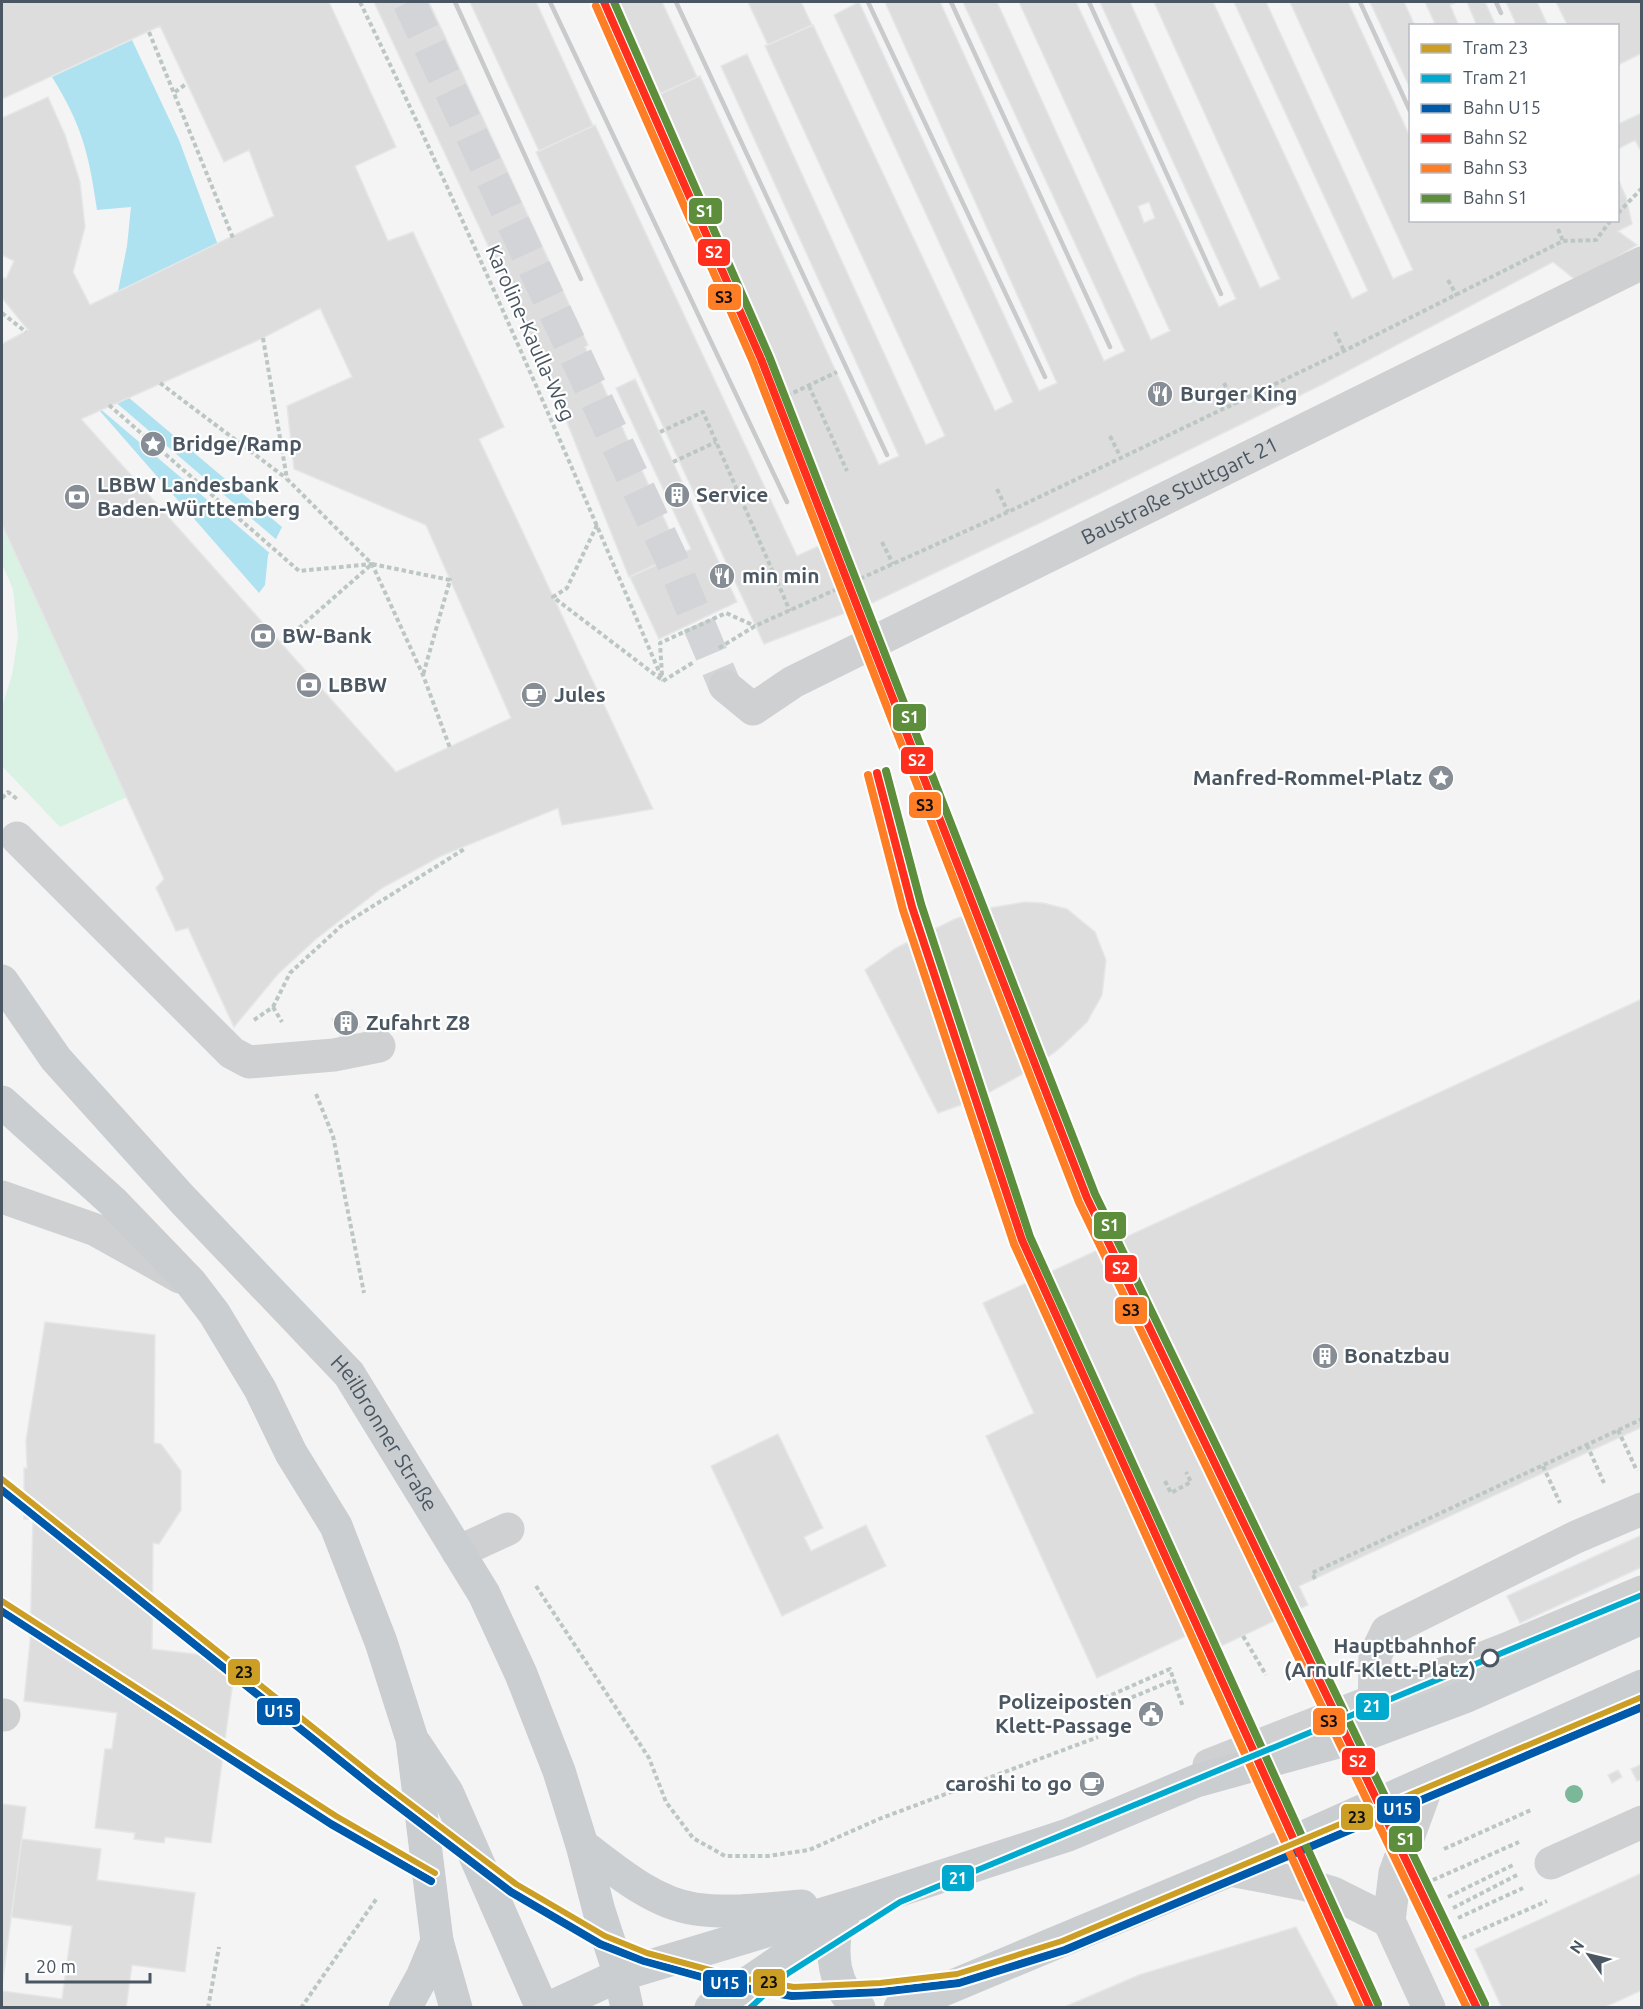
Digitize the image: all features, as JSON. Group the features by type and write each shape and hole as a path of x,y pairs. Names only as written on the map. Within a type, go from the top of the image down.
{"main road":[{"name":"Heilbronner Straße","path":"2,981 56,1059 183,1200 349,1374 484,1594 521,1674 559,1772 582,1845 599,1911 620,1971 627,2007"},
{"path":"2,1102 113,1202 191,1283 214,1313 260,1389 291,1453 336,1526 381,1642 412,1739 437,1941 456,2007"},
{"path":"549,2007 620,1971 848,1908 1068,1835 1196,1781 1374,1716 1467,1696 1641,1618"},
{"path":"900,2007 1230,1870 1428,1784 1641,1686"},
{"path":"412,1739 447,1792 542,2007"},
{"path":"582,1845 648,1891 694,1909 739,1911 848,1908"},
{"path":"711,2007 848,1908"},
{"path":"848,1908 834,1948 835,1972 845,1993 859,2007"},
{"path":"405,2007 422,1977 437,1941"},
{"path":"590,2007 620,1971"}],"street":[{"name":"Baustraße Stuttgart 21","path":"724,686 753,708 804,677 1641,263"},
{"path":"17,838 232,1053 249,1062 334,1055 379,1046"},
{"path":"2,1197 96,1230 191,1283"},
{"path":"1641,1509 1576,1537 1387,1631 1375,1656 1374,1716 1511,1647 1641,1592"},
{"path":"458,1552 508,1529"},
{"path":"1428,1784 1395,1873 1389,1922 1429,2007"},
{"path":"1549,1861 1638,1833"},
{"path":"1230,1870 1323,1890 1389,1922"}],"path":[{"name":"Karoline-Kaulla-Weg","path":"360,2 441,169 663,681"},
{"path":"149,32 232,238"},
{"path":"175,93 186,84"},
{"path":"1619,211 1641,189"},
{"path":"663,681 660,643 726,613 755,626 790,611 1008,512 1235,404 1457,296 1563,241 1596,240 1610,222"},
{"path":"1558,229 1563,241"},
{"path":"1448,280 1457,296"},
{"path":"2,312 26,332"},
{"path":"1335,332 1344,351"},
{"path":"263,338 287,479"},
{"path":"780,399 837,372"},
{"path":"160,383 287,479 372,564 423,675 450,748"},
{"path":"1224,383 1235,404"},
{"path":"809,386 847,471"},
{"path":"110,405 299,571 372,564 450,580 423,675"},
{"path":"660,432 703,412 790,611"},
{"path":"1110,436 1121,458"},
{"path":"674,462 716,442"},
{"path":"997,489 1008,512"},
{"path":"597,525 567,588 554,597 663,681"},
{"path":"882,542 893,564"},
{"path":"282,643 372,564"},
{"path":"249,1023 273,1007 290,973 341,926 466,848"},
{"path":"273,1007 300,1056 333,1136 364,1293"},
{"path":"1315,1579 1312,1573 1641,1419"},
{"path":"1618,1430 1641,1480"},
{"path":"1165,1481 1171,1493 1191,1482 1186,1472"},
{"path":"536,1586 649,1758 666,1802 693,1838 725,1856 768,1856 809,1850 879,1820 1098,1737"},
{"path":"1243,1636 1266,1675"},
{"path":"1084,1707 1170,1669 1183,1707"},
{"path":"1111,1706 1174,1680"},
{"path":"1443,1849 1531,1810"},
{"path":"1408,1962 1564,1894 1537,1834 1436,1881"},
{"path":"1448,1898 1549,1861"},
{"path":"1454,1908 1549,1861"},
{"path":"1458,1918 1549,1861"},
{"path":"301,2007 377,1898"},
{"path":"1347,1943 1377,2007"},
{"path":"1338,1946 1366,2007"},
{"path":"208,2007 219,1947"}],"green space":[{"path":"2,525 127,797 60,827 2,766 2,707 12,675 18,637 13,589 2,564"}],"water":[{"path":"132,40 179,140 218,245 118,291 127,246 131,207 97,210 83,140 71,110 52,77"},
{"path":"128,397 282,527 268,555 265,585 259,593 99,410"}],"pier":[{"path":"113,400 278,541 272,555 98,407"}],"building":[{"name":"LBBW Landesbank Baden-Württemberg","path":"2,2 329,2 396,147 355,166 388,241 413,232 504,427 479,439 653,809 562,825 558,808 441,856 382,888 316,939 278,974 234,1027 188,928 176,931 156,888 164,879 2,525 2,344 28,330 2,298 2,118 48,97 65,135 80,182 85,227 73,272 90,305 274,216 249,150 224,162 160,26 2,99","holes":["320,308 352,377 287,406 294,469 426,525 511,718 396,772 81,419 263,338"]},
{"path":"374,2 429,2 588,345 585,347 680,553 629,577 544,365"},
{"path":"470,2 536,2 593,126 539,151"},
{"path":"602,2 662,2 697,77 648,100"},
{"path":"748,2 801,2 812,25 768,45"},
{"path":"859,2 1039,391 1057,383 885,2 940,2 1104,361 1125,351 963,2 997,2 1151,340 1170,331 1019,2 1076,2 1219,307 1236,299 1100,2 1130,2 1260,288 1280,279 1154,2 1213,2 1352,299 1368,291 1234,2 1266,2 1393,279 1413,270 1290,2 1348,2 1409,135 1409,222 1619,222 1619,181 1626,197 1632,224 1618,231 1637,245 1577,281 1553,262 1323,384 1044,521 874,602 764,644 536,152 595,125 797,556 845,534 646,100 700,76 879,465 899,456 721,66 747,54 926,445 945,436 765,46 813,25 995,411 1013,402 834,15"},
{"path":"1370,2 1404,2 1414,24 1409,24 1409,86"},
{"path":"1425,2 1485,2 1495,24 1435,24"},
{"path":"1467,2 1476,24 1458,24 1450,5"},
{"path":"1506,2 1537,2 1547,24 1516,24"},
{"path":"1556,2 1642,2 1642,53 1619,64 1619,24 1567,24"},
{"path":"1642,113 1642,153 1635,140 1619,148 1619,124"},
{"path":"1149,202 1155,218 1144,223 1138,206"},
{"path":"2,255 14,261 6,279 2,277"},
{"name":"Service","path":"635,379 737,602 659,639 630,577 691,549 616,388"},
{"path":"1025,902 1043,903 1067,909 1095,932 1106,960 1102,995 1087,1022 1060,1048 1032,1069 975,1100 938,1113 865,970 896,948 955,919 989,908"},
{"name":"Bonatzbau","path":"1642,999 1642,1427 1299,1586 1308,1605 1198,1657 1188,1635 1097,1678 986,1436 1034,1413 983,1303"},
{"name":"Zufahrt Z8","path":"352,1010 360,1027 340,1036 332,1019"},
{"path":"45,1322 155,1335 154,1443 161,1444 181,1471 181,1510 159,1544 153,1543 152,1649 236,1659 211,1843 165,1837 164,1843 134,1839 135,1833 95,1828 105,1749 112,1749 117,1713 24,1701 30,1642 33,1519 24,1519 24,1468 27,1468 26,1440"},
{"path":"778,1434 823,1528 804,1537 811,1551 866,1525 886,1566 782,1616 711,1466"},
{"path":"1642,1535 1642,1567 1520,1623 1507,1596"},
{"path":"1642,1764 1642,1779 1637,1781 1631,1769"},
{"path":"1618,1770 1622,1777 1612,1783 1608,1775"},
{"path":"2,1804 26,1807 2,1986"},
{"path":"22,1839 101,1849 97,1880 195,1893 185,1972 132,1965 126,2008 2,2008 2,1991 62,1999 72,1926 11,1917"},
{"path":"1642,1873 1642,1990 1603,2008 1502,2008 1475,1949"},
{"path":"1296,1927 1339,2008 1062,2008 1139,1975"}],"tunnel":[{"path":"409,2 670,556 725,686"}],"railway":[{"path":"455,2 581,279"},
{"path":"550,2 787,502"},
{"path":"676,2 887,455"},
{"path":"868,2 1045,377"},
{"path":"951,2 1110,347"},
{"path":"1089,2 1221,294"},
{"path":"1360,2 1409,109"},
{"path":"1496,2 1501,13"}],"tram line":[{"name":"23","path":"2,1479 379,1780 516,1884 605,1936 647,1953 736,1977 794,1987 880,1983 957,1974 1062,1941 1642,1697"},
{"name":"21","path":"750,2008 787,1974 900,1902 1642,1595"},
{"name":"23","path":"2,1601 336,1816 435,1873"}],"rail line":[{"name":"S2","path":"604,2 761,359 1087,1198 1477,2008"},
{"name":"S1","path":"614,2 769,356 1095,1194 1485,2004"},
{"name":"S3","path":"596,6 753,362 1079,1202 1467,2008"},
{"name":"S1","path":"886,771 921,904 1030,1237 1378,2004"},
{"name":"S2","path":"877,773 912,907 1022,1240 1370,2008"},
{"name":"S3","path":"868,775 903,910 1014,1244 1360,2008"},
{"name":"U15","path":"2,1490 373,1787 511,1892 600,1944 644,1961 734,1986 792,1996 880,1992 959,1983 1065,1950 1642,1707"},
{"name":"U15","path":"2,1611 331,1824 431,1881"}],"place":[{"name":"Burger King","path":"1160,394"},
{"name":"Bridge/Ramp","path":"153,444"},
{"name":"Service","path":"677,495"},
{"name":"LBBW Landesbank Baden-Württemberg","path":"77,497"},
{"name":"min min","path":"722,576"},
{"name":"BW-Bank","path":"263,636"},
{"name":"LBBW","path":"309,685"},
{"name":"Jules","path":"534,695"},
{"name":"Manfred-Rommel-Platz","path":"1441,778"},
{"name":"Zufahrt Z8","path":"346,1023"},
{"name":"Bonatzbau","path":"1325,1356"},
{"name":"Hauptbahnhof (Arnulf-Klett-Platz)","path":"1490,1658"},
{"name":"Polizeiposten Klett-Passage","path":"1151,1714"},
{"name":"caroshi to go","path":"1092,1784"}]}
